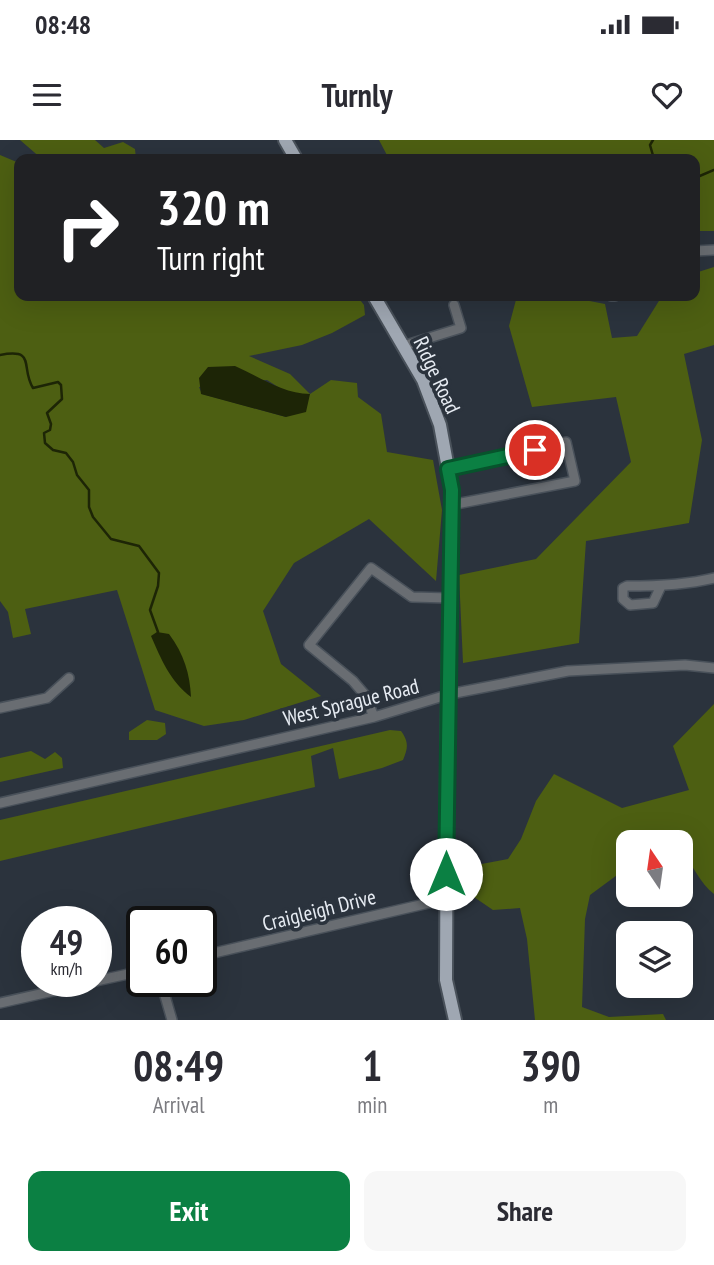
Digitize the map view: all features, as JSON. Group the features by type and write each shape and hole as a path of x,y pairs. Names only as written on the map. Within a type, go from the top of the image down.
{"main road":[{"name":"Ridge Road","path":"377,301 423,380 440,425 452,490 446,980 455,1020"}],"street":[{"path":"403,346 461,328 454,305"},
{"path":"448,469 566,442 575,481 451,505"},
{"path":"374,717 365,695 353,681 309,645 371,568 412,597 449,598"},
{"path":"661,586 714,578"},
{"name":"West Sprague Road","path":"0,803 374,717 450,694 590,668 685,665 714,668"},
{"path":"0,708 47,698 69,678"},
{"name":"Craigleigh Drive","path":"217,952 446,899"},
{"path":"0,1003 26,997"},
{"path":"165,997 172,1020"}],"green space":[{"path":"20,140 95,140 104,148 123,142 135,149 136,154 36,154"},
{"path":"379,140 714,140 714,231 700,231 700,154 386,154"},
{"path":"0,155 14,161 14,301 361,301 365,315 332,333 302,345 249,356 290,374 310,394 331,380 357,383 358,397 381,414 387,452 433,460 442,510 436,581 369,519 294,563 263,611 281,664 321,696 244,720 204,726 155,710 117,590 25,609 31,634 13,638 8,612 0,601","holes":["267,380 283,390 299,394 286,417 202,394 199,387"]},
{"path":"714,267 714,345 684,354 702,440 689,523 586,541 579,643 463,663 459,575 536,559 631,462 616,397 532,407 509,326 516,301 590,301 605,304 612,338 637,336 659,301 700,301 700,271"},
{"path":"714,704 714,894 693,867 693,830 616,830 616,876 590,895 585,919 582,1007 609,1017 663,1014 666,1020 535,1020 527,939 520,908 493,910 468,893 471,866 508,859 521,839 536,801 554,774 622,808 689,790 673,746"},
{"path":"147,720 165,723 166,734 157,740 129,740 129,732"},
{"path":"390,730 401,731 407,748 403,760 382,768 339,779 333,748 311,756 315,787 0,861 0,820"},
{"path":"31,751 45,759 55,752 62,758 63,768 0,782 0,758"}],"shaded area":[{"path":"235,366 281,388 310,394 306,412 286,417 201,394 199,378 208,367"},
{"path":"157,632 169,634 179,649 188,672 191,697 177,684 163,661 151,636"}],"waterway":[{"path":"653,140 650,145 653,154"},
{"path":"700,176 714,170"},
{"path":"0,355 19,354 23,357 33,388 58,382 61,385 62,399 47,413 51,424 50,430 44,433 45,443 53,450 66,453 73,462 77,475 89,490 89,507 93,517 111,539 139,546 159,573 158,586 150,610 158,632"}],"route":[{"path":"446,874 452,490 448,469 535,450"}]}
